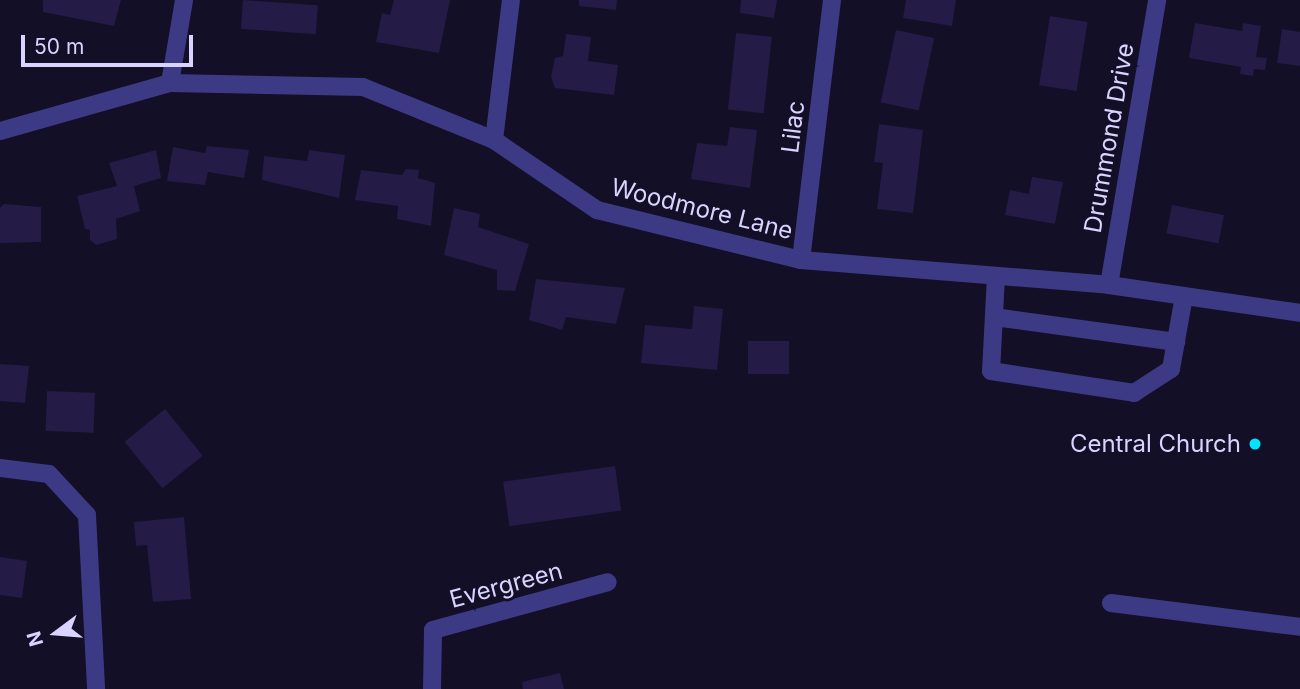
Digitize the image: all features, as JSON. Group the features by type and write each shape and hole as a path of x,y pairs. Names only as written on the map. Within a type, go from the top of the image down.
{"street":[{"path":"170,83 184,0"},
{"path":"494,140 511,0"},
{"name":"Lilac","path":"801,260 832,0"},
{"name":"Drummond Drive","path":"1109,285 1157,0"},
{"name":"Woodmore Lane","path":"0,131 170,83 363,88 494,140 597,210 801,260 1109,285 1300,313"},
{"path":"996,276 991,371 1134,393 1171,369 1184,296"},
{"path":"994,317 1176,342"},
{"path":"0,468 49,474 87,515 96,689"},
{"name":"Evergreen","path":"432,689 433,630 608,582"},
{"path":"1111,603 1300,627"}],"building":[{"path":"43,0 121,0 114,26 43,12"},
{"path":"243,0 318,5 316,34 241,29"},
{"path":"394,0 450,0 439,53 376,42 382,13 390,15"},
{"path":"579,0 617,0 616,10 579,6"},
{"path":"741,0 777,0 774,18 740,13"},
{"path":"906,0 956,0 952,26 903,18"},
{"path":"1050,16 1088,22 1077,91 1039,85"},
{"path":"1195,23 1242,31 1243,23 1261,26 1256,57 1267,58 1265,70 1254,69 1253,76 1240,74 1241,67 1189,58"},
{"path":"1282,29 1300,32 1300,66 1277,63"},
{"path":"896,30 934,38 919,110 881,102"},
{"path":"736,33 772,37 764,113 728,110"},
{"path":"566,34 591,37 588,61 618,65 614,95 555,88 551,77 555,58 563,56"},
{"path":"879,124 923,130 913,213 877,209 883,163 874,162"},
{"path":"730,127 757,130 750,188 691,179 697,143 727,146"},
{"path":"207,146 249,150 244,178 208,172 205,185 167,181 173,147 205,153"},
{"path":"156,150 161,178 134,186 140,211 116,219 117,239 96,245 90,240 90,230 85,229 77,196 117,186 109,163"},
{"path":"309,150 345,155 339,198 262,180 264,156 307,161"},
{"path":"406,169 419,170 418,178 435,183 431,226 397,219 398,206 355,200 361,170 402,175"},
{"path":"1032,177 1063,182 1055,224 1005,215 1010,190 1029,194"},
{"path":"4,204 41,207 41,242 0,243 0,208"},
{"path":"1172,205 1224,215 1218,244 1166,233"},
{"path":"454,208 480,214 478,227 529,244 515,291 497,290 497,270 444,255"},
{"path":"536,279 625,288 616,324 566,317 562,330 529,320"},
{"path":"694,306 723,309 717,370 641,363 645,325 692,329"},
{"path":"748,341 789,341 789,374 748,374"},
{"path":"0,364 29,366 25,403 0,401"},
{"path":"47,391 95,393 94,433 46,431"},
{"path":"165,409 203,456 162,488 125,442"},
{"path":"615,466 621,511 509,526 503,482"},
{"path":"184,517 191,599 153,602 147,545 136,546 134,522"},
{"path":"0,557 27,561 22,598 0,595"},
{"path":"560,673 564,689 523,689 522,682"}],"place":[{"name":"Central Church","path":"1255,444"}]}
